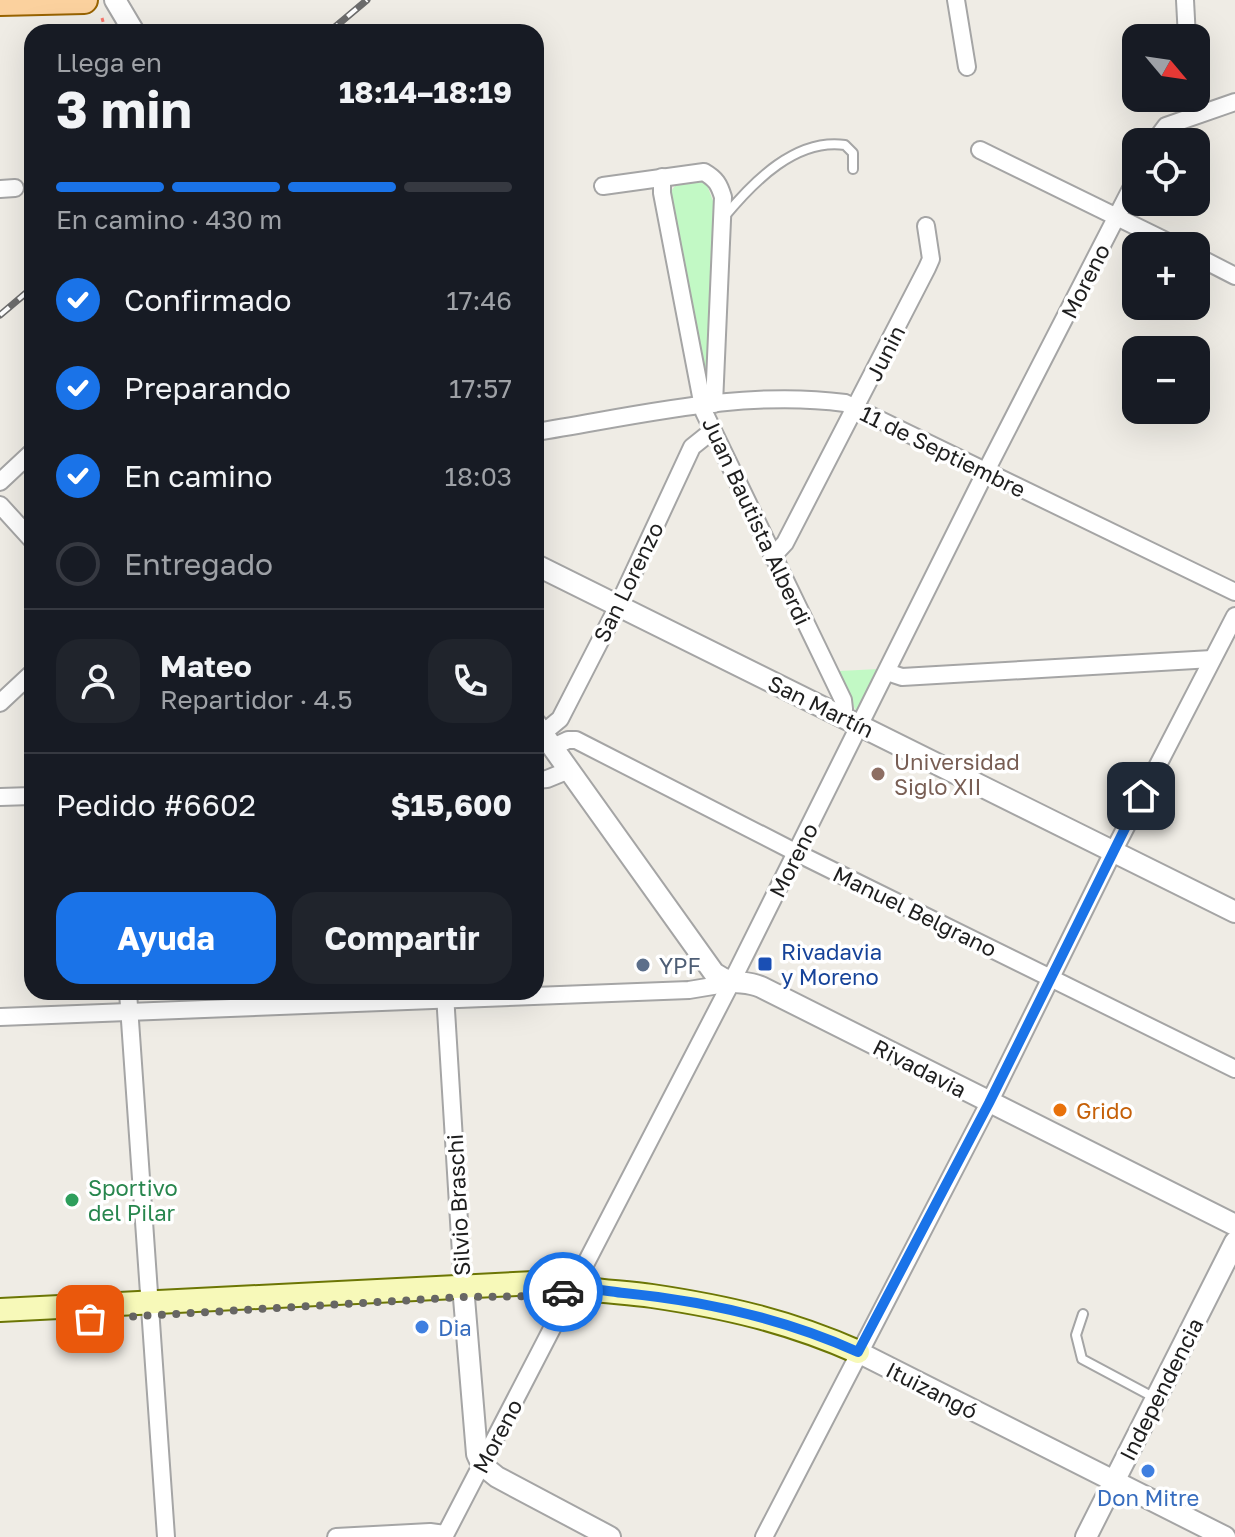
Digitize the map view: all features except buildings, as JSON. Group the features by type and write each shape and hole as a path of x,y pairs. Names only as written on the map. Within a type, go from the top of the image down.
{"main road":[{"path":"13,2 93,9"},
{"name":"Ituizangó","path":"150,1309 463,1292 555,1282 575,1288 740,1310 818,1335 858,1352"},
{"path":"0,1310 150,1309"},
{"path":"0,1325 150,1309"}],"street":[{"path":"115,0 129,24"},
{"path":"956,0 967,67"},
{"path":"1185,0 1186,24"},
{"path":"1164,128 1235,102"},
{"path":"980,150 1148,232"},
{"name":"Juan Bautista Alberdi","path":"709,404 723,197 716,179 704,172 662,177 662,193 709,404 712,431 851,721"},
{"path":"603,186 662,177"},
{"name":"Moreno","path":"444,1536 575,1288 797,853 851,721 887,672 986,471 1122,209"},
{"name":"Junin","path":"772,557 785,543 927,268 931,259 926,226"},
{"path":"1210,263 1235,276"},
{"name":"11 de Septiembre","path":"544,431 709,404 845,403 1235,592"},
{"name":"San Lorenzo","path":"544,735 560,719 618,606 692,447 712,431"},
{"path":"0,482 24,460"},
{"path":"0,505 24,531"},
{"name":"San Martín","path":"544,569 1235,912"},
{"path":"764,1537 989,1103 1113,852 1235,616"},
{"path":"887,672 902,677 1212,659"},
{"path":"0,703 24,680"},
{"path":"544,735 709,967 731,983"},
{"name":"Manuel Belgrano","path":"544,735 576,740 1235,1069"},
{"path":"544,779 569,770"},
{"path":"0,797 24,796"},
{"path":"544,994 689,990 731,983"},
{"name":"Rivadavia","path":"731,983 752,983 761,987 1235,1225"},
{"path":"128,1000 166,1537"},
{"path":"0,1017 371,1000"},
{"name":"Silvio Braschi","path":"445,1000 474,1436 482,1465"},
{"name":"Independencia","path":"1086,1537 1235,1242"},
{"name":"Ituizangó","path":"858,1352 1225,1537"},
{"path":"482,1465 497,1477 610,1537"},
{"path":"336,1537 430,1532 444,1536"}],"lane":[{"path":"722,220 762,178 794,153 829,143 845,145 853,153 853,169"},
{"path":"1083,1314 1076,1335 1082,1359 1156,1398"}],"green space":[{"path":"699,181 707,185 713,201 710,376 707,381 704,379 669,194 675,186"},
{"path":"879,669 857,714 839,671"}],"railway":[{"path":"338,24 367,0"},
{"path":"0,315 24,295"}],"way so far":[{"path":"90,1319 464,1297 554,1296 563,1292"}],"place":[{"name":"Universidad Siglo XII","path":"878,774"},
{"name":"Rivadavia y Moreno","path":"765,964"},
{"name":"YPF","path":"643,965"},
{"name":"Grido","path":"1060,1110"},
{"name":"Sportivo del Pilar","path":"72,1200"},
{"name":"Dia","path":"422,1327"},
{"name":"Don Mitre","path":"1148,1471"}],"route":[{"path":"563,1292 575,1288 620,1292 740,1310 818,1335 858,1352 989,1103 1141,796"}]}
